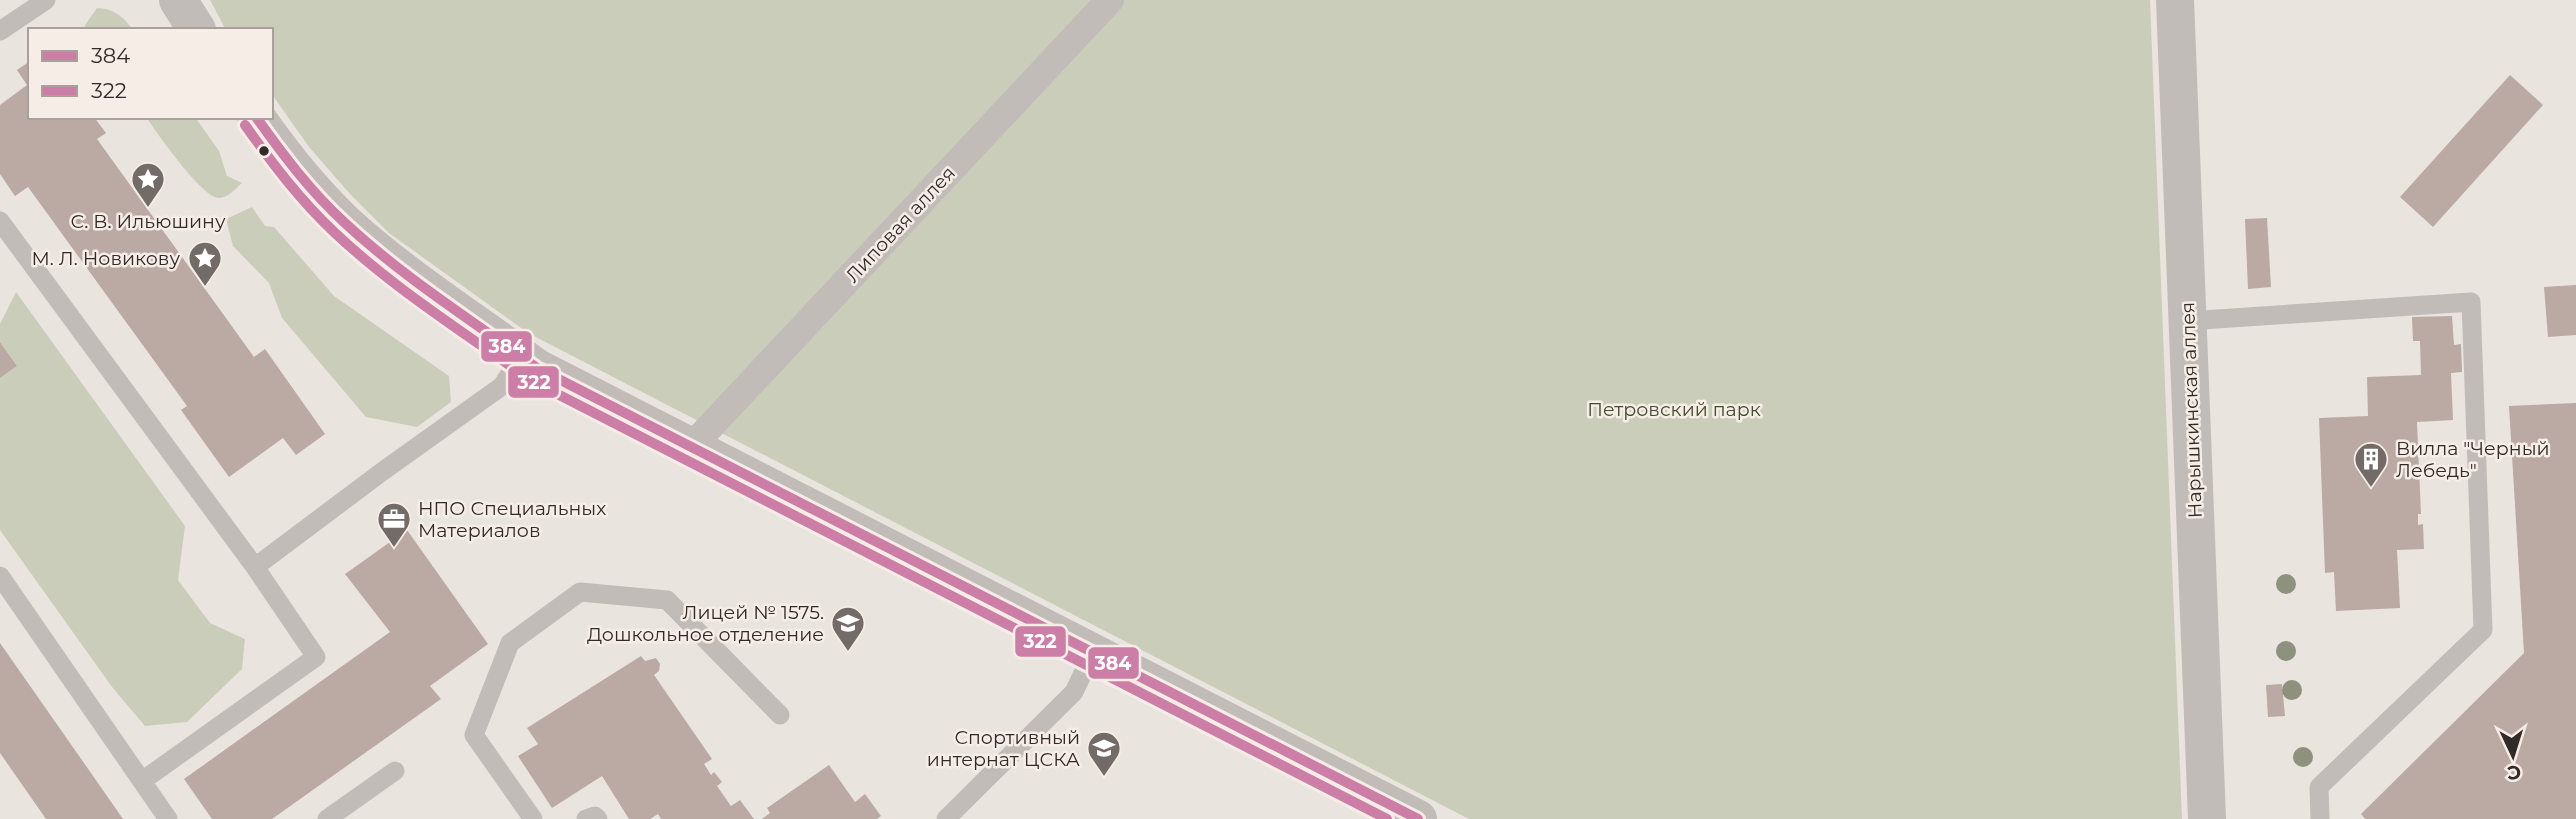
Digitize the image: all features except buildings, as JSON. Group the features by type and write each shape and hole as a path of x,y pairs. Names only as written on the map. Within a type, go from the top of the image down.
{"street":[{"path":"178,0 196,28"},
{"name":"Липовая аллея","path":"690,448 1110,0"},
{"name":"Нарышкинская аллея","path":"2175,0 2207,819"},
{"path":"257,119 285,156 344,222 429,291 537,368 1418,819"}],"lane":[{"path":"0,31 46,0"},
{"path":"0,221 255,567 316,657 142,781"},
{"path":"2187,321 2471,302 2483,630 2319,787 2320,819"},
{"path":"255,567 502,386 521,356"},
{"path":"0,576 168,819"},
{"path":"533,819 474,735 510,643 580,592 667,600 780,715"},
{"path":"946,819 1074,692 1092,654"},
{"path":"327,819 395,771"},
{"path":"586,819 595,816 598,819"}],"green space":[{"name":"Петровский парк","path":"210,0 2150,0 2182,819 1469,819 528,333 389,233 309,147 273,96 273,28 225,28"},
{"path":"97,8 118,14 131,28 86,28"},
{"path":"147,119 196,119 219,151 227,176 242,183 231,193 219,198 202,188 180,164"},
{"path":"252,207 265,226 274,227 334,296 449,376 451,402 417,427 366,417 282,318 269,283 233,246 226,219"},
{"path":"16,292 185,526 178,580 210,623 245,639 242,669 187,722 145,726 112,687 0,530 0,378 17,366 0,342 0,324"}],"transit line":[{"name":"384","path":"258,119 298,173 345,223 415,281 537,368 1418,819"},
{"name":"322","path":"245,125 298,194 357,252 405,291 530,380 1387,819"}],"place":[{"name":"С. В. Ильюшину","path":"148,209"},
{"name":"М. Л. Новикову","path":"205,288"},
{"name":"Вилла \"Черный Лебедь\"","path":"2371,489"},
{"name":"НПО Специальных Материалов","path":"394,549"},
{"name":"Лицей № 1575. Дошкольное отделение","path":"848,653"},
{"name":"Спортивный интернат ЦСКА","path":"1104,778"}]}
